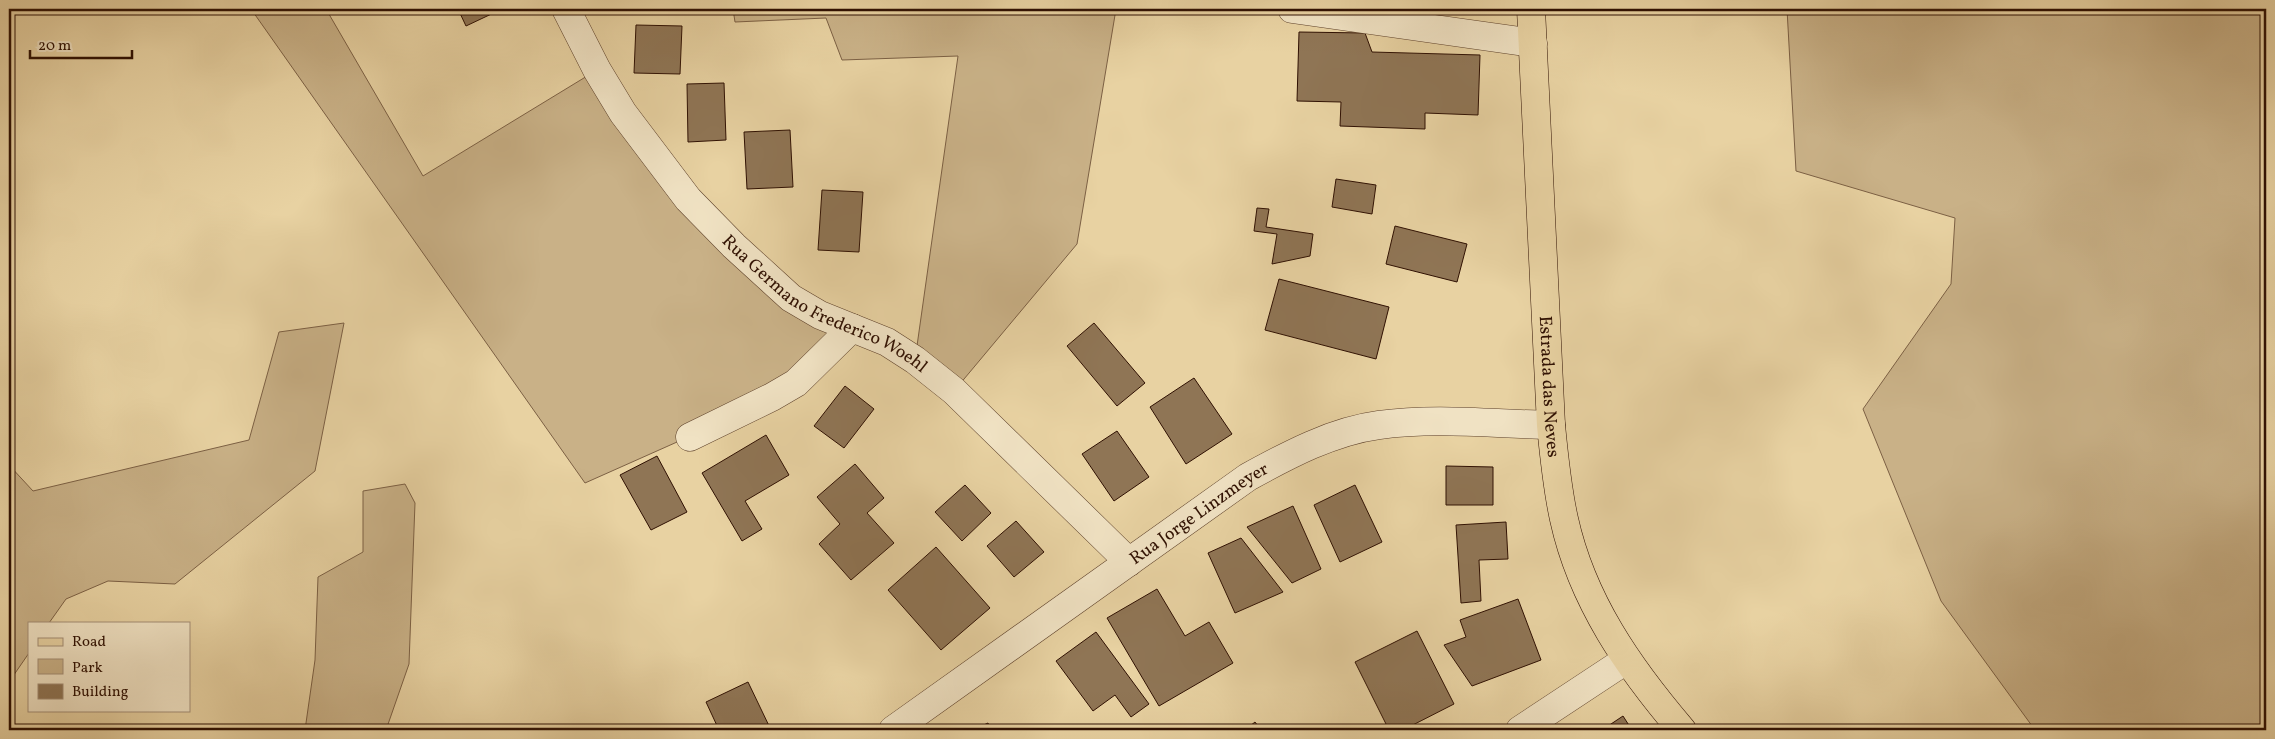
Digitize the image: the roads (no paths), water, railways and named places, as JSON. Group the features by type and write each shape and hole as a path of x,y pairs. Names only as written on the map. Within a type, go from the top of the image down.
{"main road":[{"name":"Estrada das Neves","path":"1531,9 1551,425 1556,476 1564,520 1580,573 1601,618 1626,660 1682,730"}],"street":[{"name":"Rua Germano Frederico Woehl","path":"566,9 597,70 623,113 688,199 767,278 791,298 820,314 887,342 908,355 954,391 1129,562"},
{"path":"1292,9 1533,43"},
{"path":"690,437 772,397 796,382 852,328"},
{"name":"Rua Jorge Linzmeyer","path":"893,730 1248,477 1284,457 1331,438 1378,425 1413,422 1551,425"},
{"path":"1520,730 1626,660"}]}
